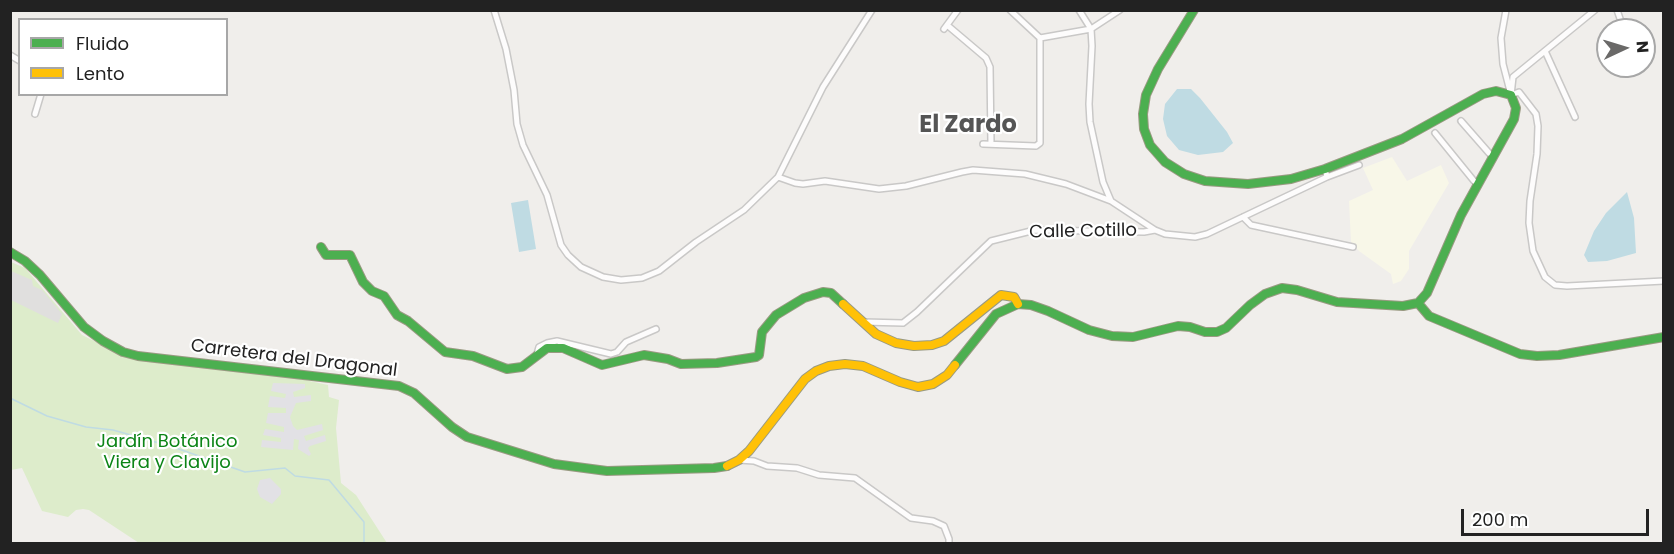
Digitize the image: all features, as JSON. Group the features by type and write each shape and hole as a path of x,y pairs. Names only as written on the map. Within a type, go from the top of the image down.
{"main road":[{"path":"739,460 749,451 805,379 816,371 829,366 863,366 918,387 933,384 947,375 996,314 1018,304 1048,310 1089,330 1112,336 1133,337 1178,326 1216,332 1226,328 1265,294 1282,288 1337,302 1403,306 1418,303 1431,286 1461,215 1514,119 1516,108 1511,95 1496,91 1483,94 1402,139 1325,169 1291,179 1269,183 1225,184 1205,181 1184,174 1165,162 1150,145 1144,129 1143,114 1146,95 1158,69 1194,10"},
{"path":"321,247 326,255 350,255 363,282 372,291 384,296 397,315 408,321 445,352 473,356 507,369 522,367 547,348 563,348 602,365 644,355 681,364 717,363 756,357 759,355 762,332 776,315 804,298 823,292 831,293 876,334 896,343 914,346 932,345 944,341 1000,295 1014,297 1018,304"},
{"name":"Carretera del Dragonal","path":"10,252 40,275 84,327 123,352 138,356 399,386 414,393 452,428 467,437 554,464 581,469 607,471 714,468 730,465 739,460"},
{"path":"1418,303 1429,316 1520,354 1559,355 1664,337"}],"street":[{"path":"494,10 506,50 523,145 547,195 561,244 568,255 581,267 603,277 621,280 642,278 659,271 696,242 744,210 778,177 823,87 872,10"},
{"path":"958,10 945,27 986,58 990,67 991,144"},
{"path":"983,144 1036,146 1040,143 1040,38 1010,10"},
{"path":"1079,10 1091,29 1090,122 1103,182 1111,201"},
{"path":"1040,38 1091,29 1120,10"},
{"path":"1506,10 1501,38 1503,64 1511,95"},
{"path":"1511,95 1514,77 1594,10"},
{"path":"1545,51 1575,117"},
{"path":"1511,95 1519,92 1536,114 1538,153 1530,201 1529,223 1533,251 1545,277 1555,285 1664,281"},
{"path":"36,114 40,96"},
{"path":"1461,121 1489,153"},
{"path":"1436,133 1474,181"},
{"path":"778,177 803,184 825,181 879,189 906,186 973,170 1015,173 1047,178 1111,201 1155,230 1165,234 1195,237 1208,234 1327,177 1359,165"},
{"path":"1325,169 1327,177"},
{"path":"1243,217 1251,225 1353,247"},
{"name":"Calle Cotillo","path":"864,322 903,323 991,241 1035,230 1100,232 1155,230"},
{"path":"537,354 539,347 557,341 611,354 617,352 626,342 656,329"},
{"path":"739,460 754,461 766,466 797,468 819,475 855,478 911,518 933,520 944,526 949,543"}],"shaded area":[{"path":"1392,157 1407,181 1441,165 1449,183 1409,251 1409,269 1401,281 1393,284 1391,274 1359,251 1351,242 1349,201 1373,190 1363,168"},
{"path":"11,271 32,280 33,286 42,290 62,314 58,323 11,300"},
{"path":"273,383 305,384 305,388 293,392 294,397 311,395 311,401 296,403 290,417 297,430 322,424 323,430 304,436 306,441 325,435 326,441 308,448 311,454 309,456 298,449 299,440 294,439 293,450 261,447 262,440 281,442 281,438 263,435 265,429 284,432 284,427 266,423 268,413 286,413 286,408 268,407 270,396 285,398 286,394 271,391"},
{"path":"270,478 281,489 281,494 272,504 260,497 257,489 260,480"}],"green space":[{"name":"Jardín Botánico Viera y Clavijo","path":"11,262 25,268 82,335 125,356 291,377 328,385 329,397 339,400 336,428 341,483 356,495 387,543 139,543 89,510 76,510 68,517 42,511 22,468 11,470"}],"water":[{"path":"1177,89 1191,89 1227,132 1233,143 1223,152 1198,155 1179,150 1167,136 1163,119 1165,104"},
{"path":"1627,192 1634,218 1636,253 1607,261 1588,262 1584,255 1594,231 1606,213"},
{"path":"528,200 536,249 519,252 511,203"}],"waterway":[{"path":"10,398 47,416 86,427 113,430 173,447 245,472 285,468 295,476 329,480 364,522 364,544"}],"traffic: fast":[{"path":"1194,10 1158,69 1146,95 1143,114 1144,129 1150,145 1165,162 1184,174 1205,181 1248,184 1291,179 1325,169 1402,139 1483,94 1496,91 1511,95 1516,108 1514,119 1461,215 1427,293 1418,303"},
{"path":"321,247 326,255 350,255 363,282 372,291 384,296 397,315 408,321 445,352 473,356 507,369 522,367 547,348 563,348 602,365 644,355 681,364 717,363 756,357 759,355 762,332 776,315 804,298 823,292 831,293 843,304"},
{"path":"10,252 25,261 40,275 84,327 123,352 138,356 399,386 414,393 452,427 467,437 554,464 607,471 727,466"},
{"path":"955,365 996,314 1018,304 1031,305 1048,311 1089,330 1112,336 1133,337 1178,326 1205,332 1217,332 1226,328 1265,294 1282,288 1337,302 1403,306 1418,303"},
{"path":"1418,303 1429,316 1520,354 1559,355 1664,337"}],"traffic: slow":[{"path":"843,304 876,334 896,343 914,346 932,345 944,341 1001,295 1014,297 1018,304"},
{"path":"727,466 739,460 749,451 805,379 816,371 829,366 845,364 863,366 918,387 933,384 947,375 955,365"}],"district":[{"name":"El Zardo","path":"968,126"}]}
